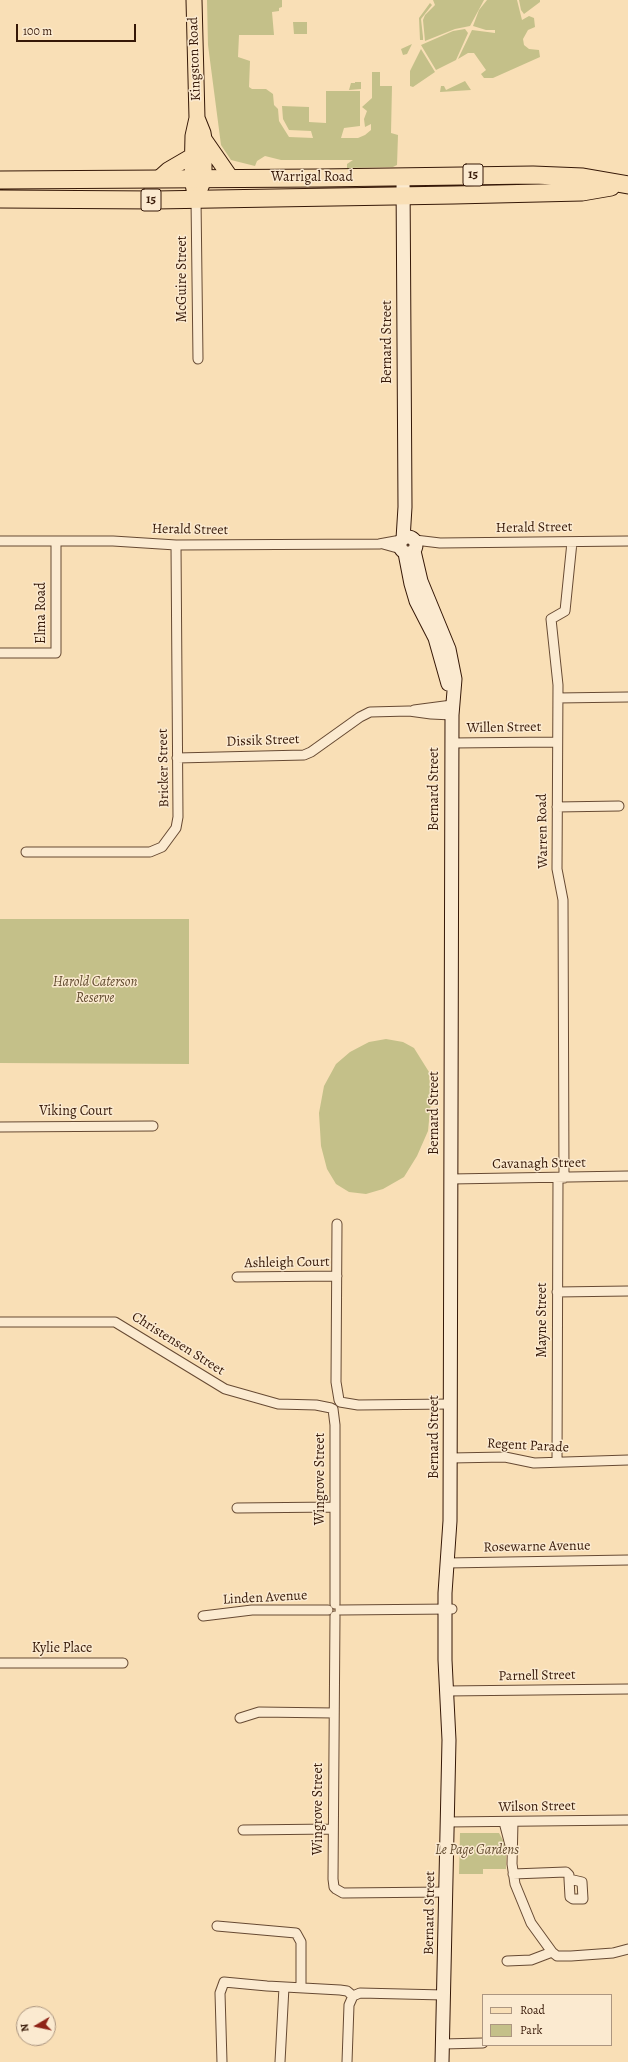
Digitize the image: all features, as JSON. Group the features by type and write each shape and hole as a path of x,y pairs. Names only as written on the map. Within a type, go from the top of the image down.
{"highway":[{"name":"Warrigal Road","path":"0,180 533,175 583,177 625,185"},
{"name":"Warrigal Road","path":"0,199 196,199 582,192 625,185"}],"main road":[{"name":"Kingston Road","path":"194,0 197,118 192,136 192,156 198,179"},
{"name":"Kingston Road","path":"196,199 204,139 197,118"},
{"path":"204,139 231,178"},
{"path":"158,179 168,170 192,156"}],"street":[{"name":"Bernard Street","path":"403,177 406,507 411,584 416,601 435,638 442,659 452,710 450,1691 442,2062"},
{"name":"McGuire Street","path":"196,199 198,359"},
{"name":"Herald Street","path":"0,541 113,541 176,545 408,545 440,543 628,541"},
{"name":"Elma Road","path":"0,653 56,653 56,541"},
{"name":"Warren Road","path":"561,1178 563,900 557,869 558,686 551,619 565,611 572,542"},
{"name":"Bricker Street","path":"26,852 147,852 159,850 173,833 178,823 176,545"},
{"path":"558,698 628,697"},
{"name":"Dissik Street","path":"177,758 304,755 311,752 365,714 376,711 409,711 431,714 452,710"},
{"name":"Willen Street","path":"452,743 557,742"},
{"path":"557,807 619,806"},
{"name":"Viking Court","path":"0,1127 153,1126"},
{"name":"Cavanagh Street","path":"451,1179 628,1176"},
{"name":"Mayne Street","path":"557,1462 557,1292 561,1178"},
{"name":"Wingrove Street","path":"337,1224 333,1879 336,1890 342,1892 446,1892"},
{"name":"Ashleigh Court","path":"237,1277 337,1276"},
{"path":"557,1292 628,1291"},
{"name":"Christensen Street","path":"0,1322 115,1322 225,1390 278,1404 451,1404"},
{"name":"Regent Parade","path":"451,1458 505,1457 529,1462 628,1460"},
{"path":"237,1508 335,1507"},
{"name":"Rosewarne Avenue","path":"450,1563 628,1560"},
{"name":"Linden Avenue","path":"202,1616 252,1610 449,1609"},
{"name":"Kylie Place","path":"0,1663 123,1663"},
{"name":"Parnell Street","path":"450,1691 628,1689"},
{"path":"240,1718 259,1712 334,1713"},
{"name":"Wilson Street","path":"447,1822 628,1820"},
{"path":"509,1822 505,1832 512,1848 513,1874 531,1923 552,1952 557,1956 571,1956 614,1953 628,1949"},
{"path":"243,1830 333,1829"},
{"path":"513,1874 566,1872 569,1875 569,1879"},
{"path":"217,1926 296,1933 301,1942 301,1988"},
{"path":"507,1961 532,1960 552,1952"},
{"path":"222,2062 220,1993 223,1983 228,1981 284,1987 344,1990 353,1996"},
{"path":"280,2062 284,1987"},
{"path":"347,2062 349,2005 353,1996 360,1993 444,1995"},
{"path":"443,2044 482,2044"}],"green space":[{"path":"207,0 282,0 282,7 279,8 279,11 272,12 274,35 239,35 238,57 250,61 249,87 252,89 266,89 273,94 274,105 278,109 279,121 289,137 313,138 311,131 289,130 283,119 282,106 309,107 309,122 326,123 326,91 360,91 360,126 344,128 341,138 358,138 365,135 371,130 371,124 365,127 364,119 367,111 362,107 372,98 372,72 380,72 380,86 392,86 391,133 398,135 397,165 393,167 347,168 347,164 353,160 281,160 265,156 257,161 255,166 231,160 221,145 208,45"},
{"path":"433,0 484,0 470,26 455,29 425,41 423,20 425,15 435,5"},
{"path":"487,0 517,0 522,20 529,16 534,18 535,27 528,30 523,39 524,45 529,49 539,50 540,57 493,78 484,78 481,74 486,70 474,53 468,53 458,59 472,30 495,33 495,30 486,30 473,26 479,10"},
{"path":"519,0 540,0 540,2 524,14 521,10"},
{"path":"430,3 432,5 421,19 423,40 420,40 419,18"},
{"path":"293,22 307,22 307,34 294,34"},
{"path":"465,29 468,33 456,60 436,70 421,45 453,31"},
{"path":"412,44 407,54 403,55 401,49"},
{"path":"421,49 435,72 413,87 410,86 410,71"},
{"path":"465,81 471,90 440,92 441,86 444,86 446,90"},
{"path":"361,82 361,89 349,90 351,83"},
{"name":"Harold Caterson Reserve","path":"0,919 189,919 189,1064 0,1063"},
{"path":"386,1039 403,1042 414,1048 429,1072 431,1100 428,1131 417,1156 404,1177 383,1189 366,1194 349,1192 336,1184 327,1169 321,1146 319,1113 324,1086 336,1064 350,1052 369,1042"},
{"name":"Le Page Gardens","path":"460,1833 499,1833 506,1846 506,1869 483,1869 483,1874 459,1874"}]}
